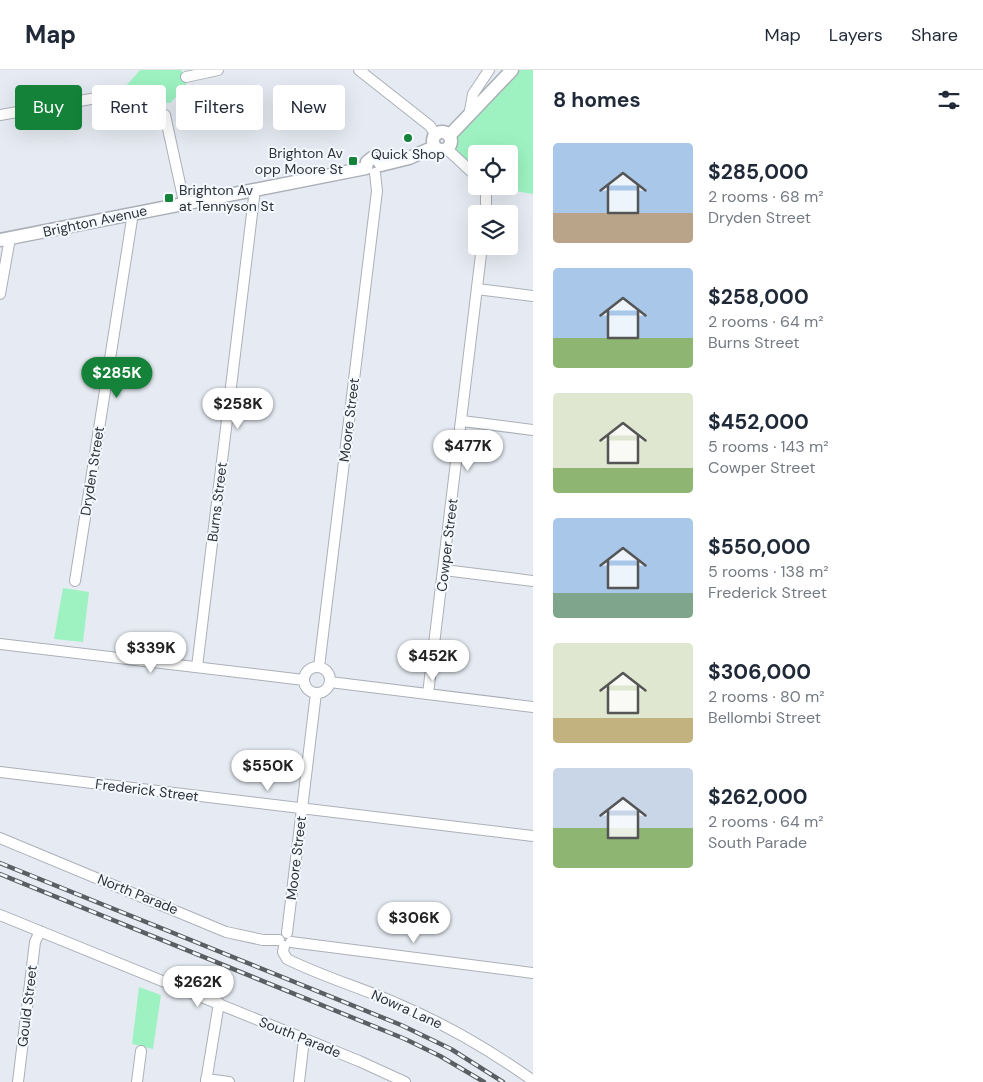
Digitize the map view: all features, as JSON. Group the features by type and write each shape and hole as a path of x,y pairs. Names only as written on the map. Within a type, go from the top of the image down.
{"main road":[{"path":"439,143 441,132 449,136 512,70"},
{"name":"Brighton Avenue","path":"5,239 184,202 374,169 408,158 439,143"}],"street":[{"path":"186,77 218,70"},
{"path":"359,70 430,126 439,143 468,169"},
{"path":"469,116 473,94 489,70"},
{"path":"0,115 92,99"},
{"path":"166,119 184,202"},
{"name":"Moore Street","path":"319,667 377,191 374,169"},
{"name":"Burns Street","path":"197,667 256,189"},
{"name":"Dryden Street","path":"75,581 133,213"},
{"path":"0,294 5,239"},
{"name":"Cowper Street","path":"428,694 481,255"},
{"path":"477,289 533,296"},
{"path":"462,421 533,430"},
{"path":"444,570 533,581"},
{"path":"0,644 304,680"},
{"path":"319,667 328,674 330,682 326,690 316,693 307,688 304,680 310,669 319,667"},
{"path":"330,682 533,707"},
{"name":"Moore Street","path":"285,940 316,693"},
{"name":"Frederick Street","path":"0,772 533,836"},
{"name":"North Parade","path":"0,838 226,932 263,940 285,940 533,972"},
{"name":"South Parade","path":"0,915 220,1004 405,1082"},
{"name":"Gould Street","path":"18,1082 35,942 40,931"},
{"name":"Nowra Lane","path":"285,940 283,952 288,959 399,1004 460,1034 532,1080"},
{"path":"220,1004 206,1080 229,1082"},
{"path":"299,1082 304,1039"},
{"path":"137,1082 142,1052"}],"green space":[{"path":"140,70 181,70 186,77 186,85 176,85 176,97 170,103 166,103 166,85 127,85"},
{"path":"512,70 533,70 533,194 518,191 518,145 468,145 468,166 450,145 451,139"},
{"path":"63,588 89,592 83,642 54,639"},
{"path":"139,987 161,995 153,1049 132,1044"}],"railway":[{"path":"0,863 401,1025 451,1049 503,1082"},
{"path":"0,874 405,1039 440,1056 484,1082"}],"place":[{"name":"Quick Shop","path":"408,138"},
{"name":"Brighton Av opp Moore St","path":"353,161"},
{"name":"Brighton Av at Tennyson St","path":"169,198"}]}
